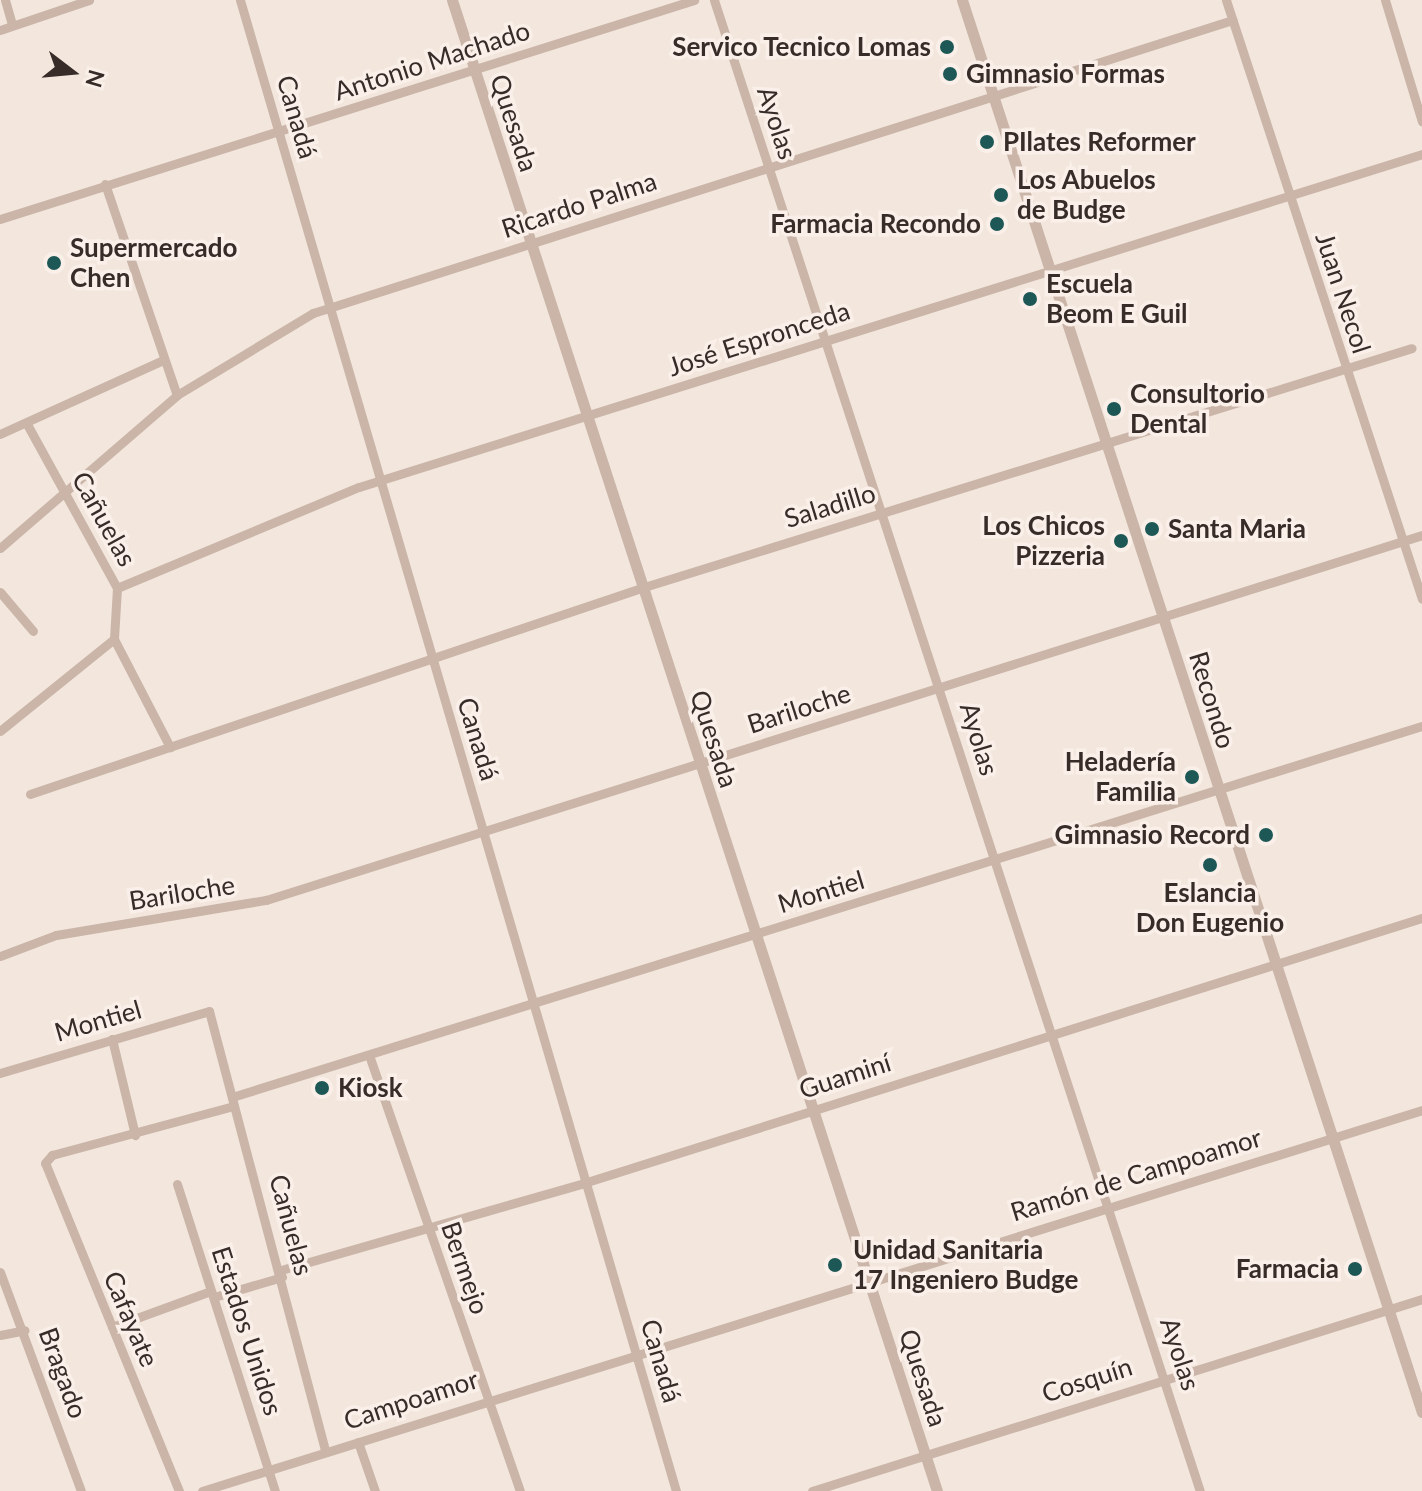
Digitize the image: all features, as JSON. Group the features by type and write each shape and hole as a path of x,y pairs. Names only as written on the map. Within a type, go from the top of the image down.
{"street":[{"path":"5,0 12,25"},
{"path":"0,30 89,0"},
{"name":"Canadá","path":"240,0 378,481 484,831 676,1491"},
{"name":"Quesada","path":"452,0 529,245 937,1491"},
{"name":"Antonio Machado","path":"0,219 694,0"},
{"name":"Ayolas","path":"714,0 1200,1491"},
{"name":"Recondo","path":"962,0 1386,1310 1422,1412"},
{"name":"Juan Necol","path":"1226,0 1422,599"},
{"path":"1385,0 1422,122"},
{"name":"Ricardo Palma","path":"0,548 177,395 248,347 328,307 1232,20"},
{"name":"José Espronceda","path":"117,588 222,538 378,481 1422,154"},
{"path":"105,184 161,361 177,395"},
{"name":"Saladillo","path":"30,794 641,588 1412,348"},
{"path":"0,434 28,426 161,361"},
{"name":"Cañuelas","path":"28,426 60,494 117,588 114,639"},
{"name":"Bariloche","path":"0,955 56,935 246,905 1422,535"},
{"path":"0,592 33,631"},
{"path":"0,731 114,639 170,747"},
{"name":"Montiel","path":"45,1163 52,1155 135,1135 754,935 1422,726"},
{"name":"Guaminí","path":"112,1327 428,1228 587,1182 1051,1031 1422,918"},
{"name":"Cañuelas","path":"209,1011 282,1274 325,1451"},
{"name":"Montiel","path":"0,1073 209,1011"},
{"path":"112,1039 135,1135"},
{"name":"Bermejo","path":"370,1058 520,1491"},
{"name":"Ramón de Campoamor","path":"636,1356 1422,1110"},
{"name":"Cafayate","path":"45,1163 179,1491"},
{"name":"Estados Unidos","path":"177,1184 275,1491"},
{"name":"Bragado","path":"0,1272 25,1330 81,1491"},
{"name":"Cosquín","path":"812,1491 1422,1299"},
{"path":"0,1335 25,1330"},
{"name":"Campoamor","path":"202,1491 487,1398 636,1356"},
{"path":"358,1442 375,1491"}],"place":[{"name":"Servico Tecnico Lomas","path":"947,47"},
{"name":"Gimnasio Formas","path":"950,74"},
{"name":"PIlates Reformer","path":"987,142"},
{"name":"Los Abuelos de Budge","path":"1001,195"},
{"name":"Farmacia Recondo","path":"997,224"},
{"name":"Supermercado Chen","path":"54,263"},
{"name":"Escuela Beom E Guil","path":"1030,299"},
{"name":"Consultorio Dental","path":"1114,409"},
{"name":"Santa Maria","path":"1152,529"},
{"name":"Los Chicos Pizzeria","path":"1121,541"},
{"name":"Heladería Familia","path":"1192,777"},
{"name":"Gimnasio Record","path":"1266,835"},
{"name":"Eslancia Don Eugenio","path":"1210,865"},
{"name":"Kiosk","path":"322,1088"},
{"name":"Unidad Sanitaria 17 Ingeniero Budge","path":"835,1265"},
{"name":"Farmacia","path":"1355,1269"}]}
